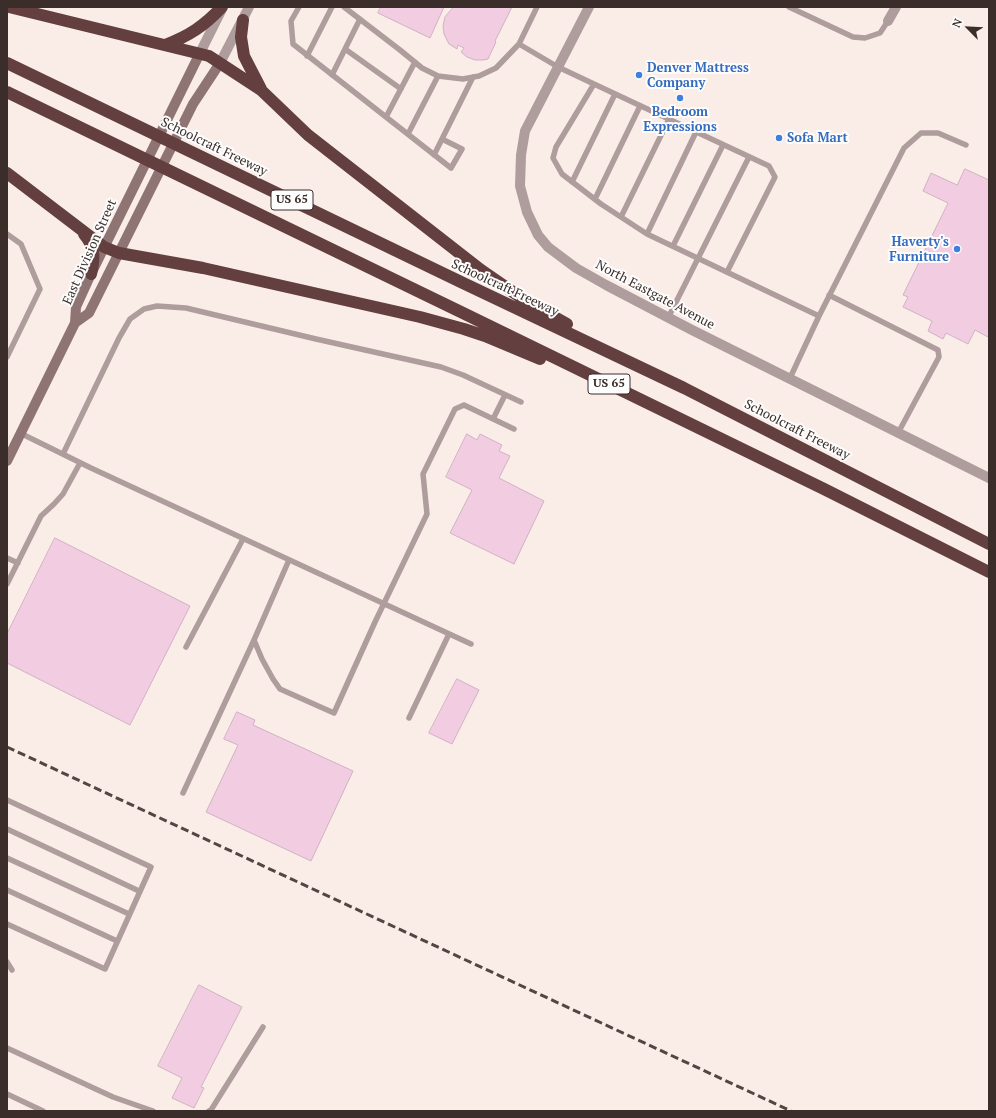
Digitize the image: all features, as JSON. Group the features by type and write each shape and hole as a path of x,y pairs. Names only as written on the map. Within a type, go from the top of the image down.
{"highway":[{"path":"9,7 209,56 261,90 308,135 430,231 496,280 542,310 684,388"},
{"path":"165,46 184,38 198,29 211,20 223,7"},
{"path":"243,20 241,37 244,56 261,90"},
{"name":"Schoolcraft Freeway","path":"7,63 684,388 989,544"},
{"name":"US 65","path":"7,92 228,198 672,415 989,572"},
{"path":"7,174 104,247 119,253 203,268 442,322 507,345 672,415"},
{"path":"74,225 87,238 94,254 92,274"}],"main road":[{"name":"East Division Street","path":"75,323 76,307 200,53"},
{"name":"East Division Street","path":"75,323 89,313 193,104 220,63"},
{"path":"7,461 75,323"}],"street":[{"path":"200,53 223,7"},
{"path":"220,63 250,7"},
{"name":"North Eastgate Avenue","path":"588,7 525,131 521,155 520,186 527,212 538,235 548,247 590,277 668,318 989,478"},
{"path":"888,21 896,7"}],"lane":[{"path":"299,7 291,22 293,44 451,168 462,148 442,139"},
{"path":"308,56 332,7"},
{"path":"344,7 422,68 438,76 463,79 479,76 496,68 519,44 536,7"},
{"path":"789,7 853,37 864,38 880,33 888,21"},
{"path":"332,75 360,20"},
{"path":"519,44 558,67 769,166 775,177 727,272"},
{"path":"346,49 401,89"},
{"path":"386,117 415,62"},
{"path":"408,134 438,76"},
{"path":"434,155 473,77"},
{"path":"594,84 556,147 554,158 562,174 595,199 647,234 819,316"},
{"path":"572,182 615,94"},
{"path":"595,199 640,106"},
{"path":"621,217 669,119"},
{"path":"647,234 696,132"},
{"path":"790,378 819,316 904,148 921,133 938,133 966,146"},
{"path":"673,246 723,144"},
{"path":"668,318 749,157"},
{"path":"7,234 21,244 40,289 7,357"},
{"path":"829,296 938,350 938,357 898,433"},
{"path":"63,454 119,338 130,319 144,309 157,306 186,308 331,343 441,367 463,375 521,402"},
{"path":"493,419 505,395"},
{"path":"254,640 262,659 280,689 334,713 427,514 423,474 454,408 464,405 514,429"},
{"path":"20,433 80,463 471,644"},
{"path":"7,584 41,516 63,494 80,463"},
{"path":"186,648 243,539"},
{"path":"7,558 18,563"},
{"path":"183,793 254,640 288,560"},
{"path":"409,718 449,634"},
{"path":"7,800 151,867 104,969 7,924"},
{"path":"7,829 139,892"},
{"path":"7,858 129,914"},
{"path":"7,890 117,941"},
{"path":"7,962 12,970"},
{"path":"208,1111 211,1110 263,1027"},
{"path":"7,1048 112,1096 153,1111"},
{"path":"7,1094 43,1111"}],"building":[{"path":"381,7 444,7 430,38 378,13"},
{"path":"454,7 512,7 488,59 475,60 467,57 461,52 464,48 458,45 457,49 449,44 444,34 443,26 445,17"},
{"name":"Haverty's Furniture","path":"965,169 989,180 989,334 988,337 975,330 968,344 946,333 943,339 928,331 932,321 903,307 908,297 903,295 948,203 923,191 931,173 957,185"},
{"path":"467,434 477,440 480,434 502,445 499,451 510,456 499,478 544,501 514,564 450,533 472,490 446,477"},
{"path":"55,538 190,606 130,725 7,663 7,634"},
{"path":"457,679 479,690 452,744 429,733"},
{"path":"237,712 255,720 253,725 353,771 311,861 206,812 238,745 224,739"},
{"path":"199,985 242,1007 201,1087 204,1088 194,1108 172,1098 182,1078 158,1066"}],"railway":[{"path":"7,747 791,1111"}],"place":[{"name":"Denver Mattress Company","path":"639,75"},
{"name":"Bedroom Expressions","path":"680,98"},
{"name":"Sofa Mart","path":"779,138"},
{"name":"Haverty's Furniture","path":"957,249"}]}
